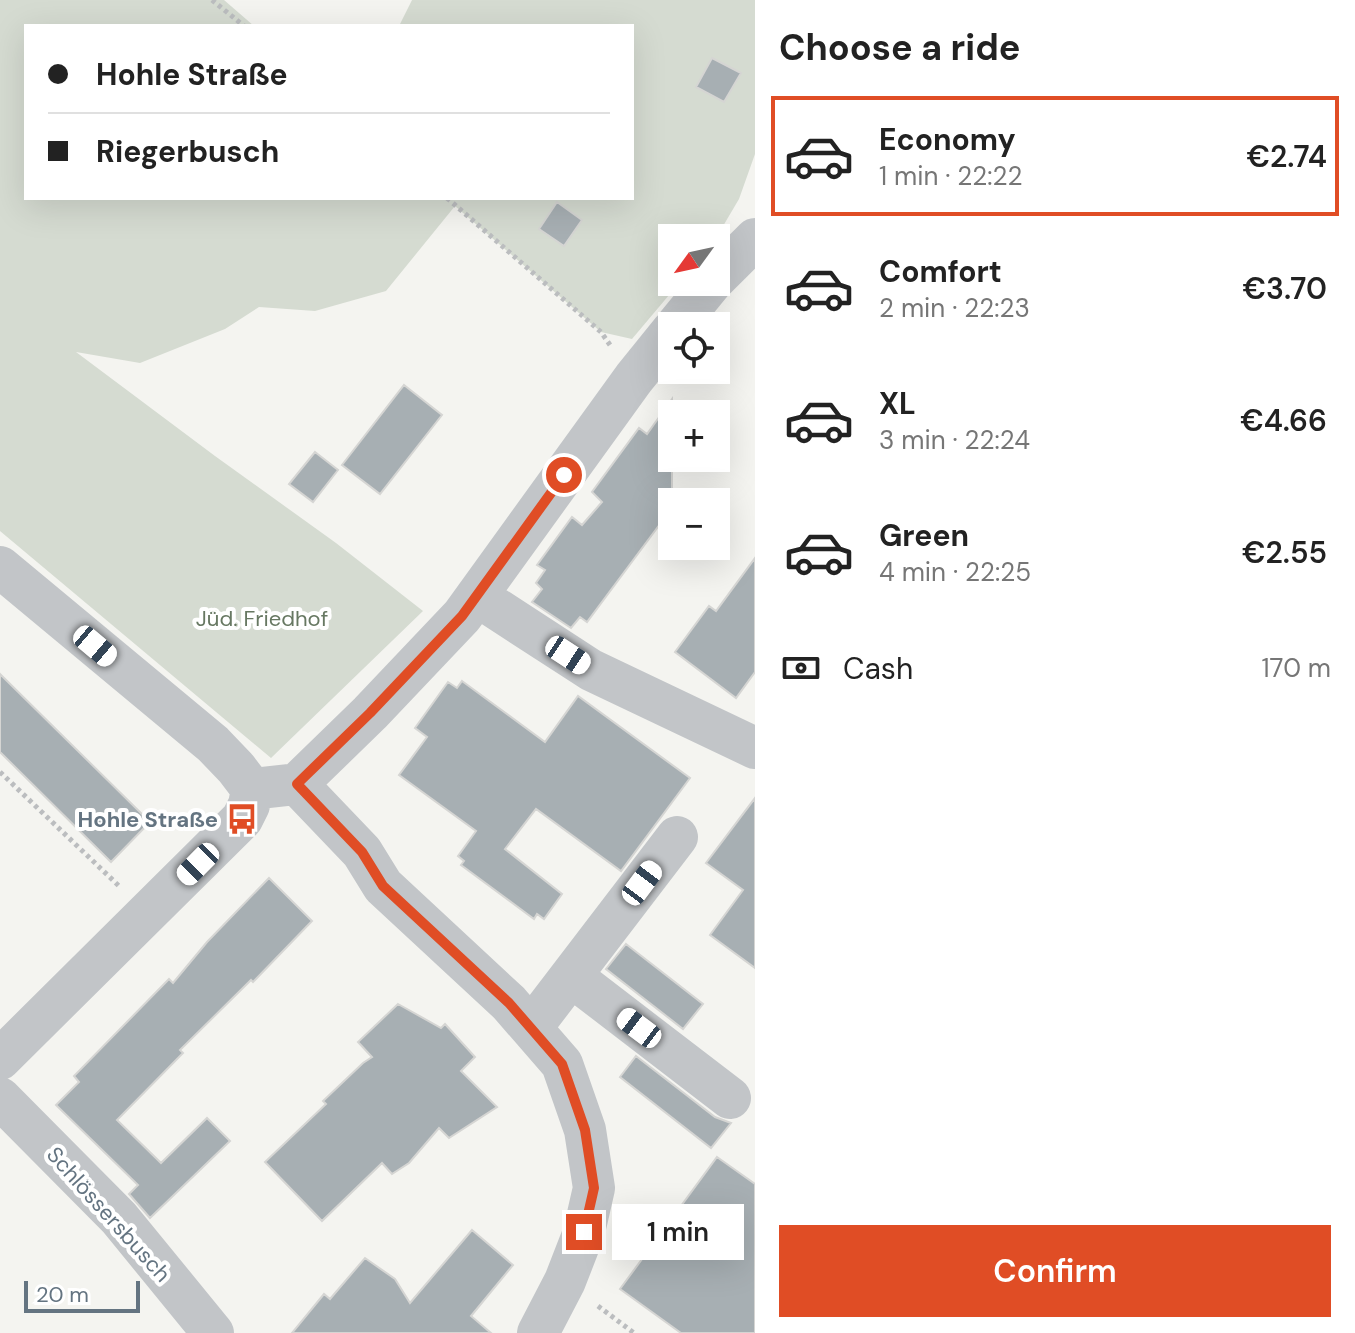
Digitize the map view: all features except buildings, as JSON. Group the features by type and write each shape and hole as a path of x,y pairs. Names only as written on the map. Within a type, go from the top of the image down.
{"street":[{"path":"730,264 755,240"},
{"path":"688,312 701,296"},
{"path":"252,789 297,784 462,616 658,348"},
{"path":"0,567 213,744 252,789 242,819 0,1059"},
{"path":"477,596 591,670 755,748"},
{"path":"297,784 362,852 383,886 509,1003 562,1064 585,1130 594,1188 584,1232 565,1281 538,1333"},
{"path":"531,1028 677,837"},
{"path":"571,976 730,1098"},
{"name":"Schlössersbusch","path":"0,1098 119,1218 213,1333"}],"path":[{"path":"212,0 242,24"},
{"path":"449,200 601,332 634,378"},
{"path":"0,772 148,914"}],"green space":[{"name":"Jüd. Friedhof","path":"0,0 224,0 252,24 24,24 24,200 634,200 634,24 400,24 412,0 755,0 755,154 739,199 724,224 658,224 658,296 668,296 632,339 601,332 455,206 386,291 315,311 259,307 225,329 140,363 76,352 336,543 423,611 271,758 0,531"}],"place":[{"name":"Hohle Straße","path":"242,819"}],"route":[{"path":"564,475 462,616 297,784 362,852 383,886 509,1003 562,1064 585,1130 594,1188 584,1232"}]}
